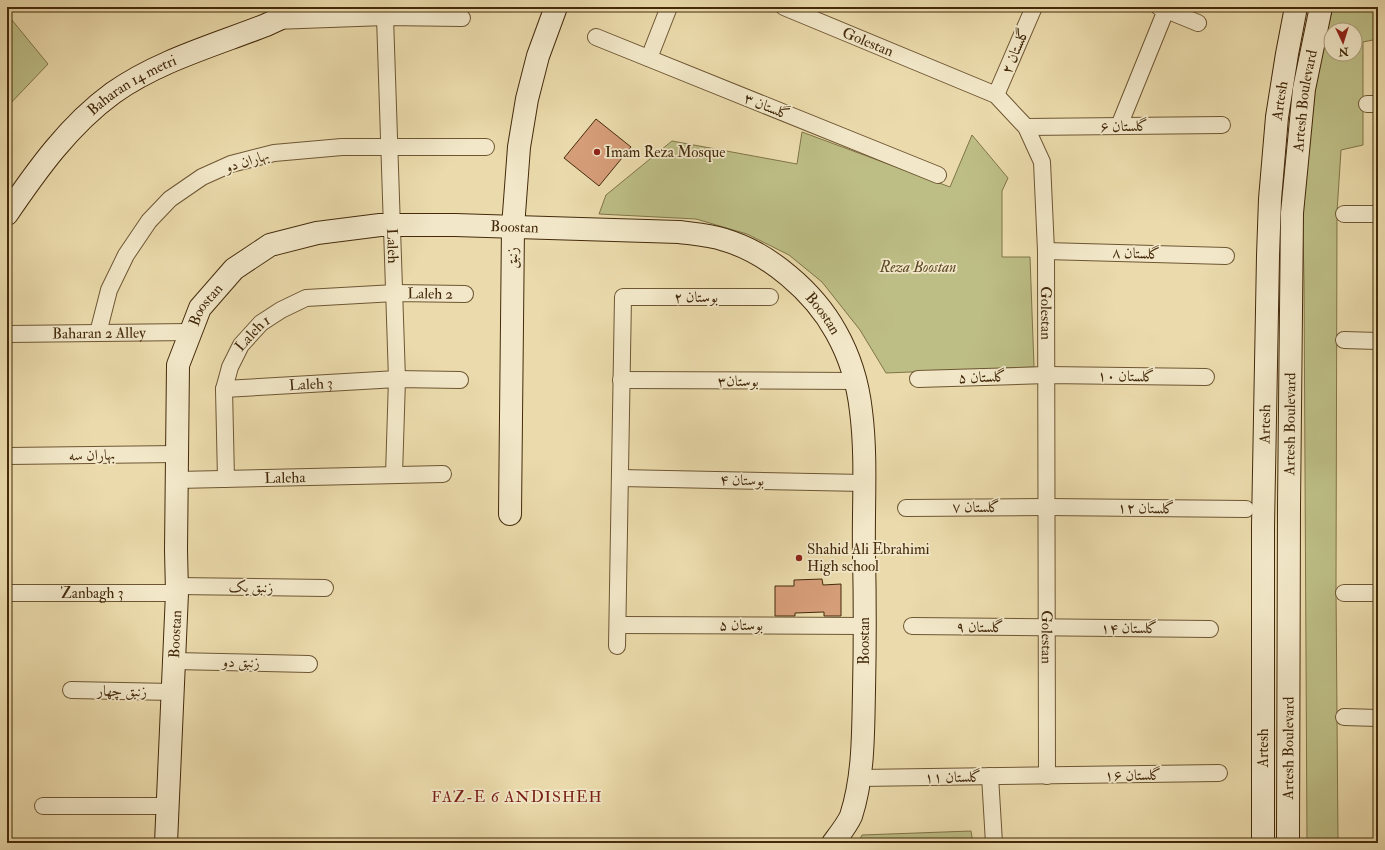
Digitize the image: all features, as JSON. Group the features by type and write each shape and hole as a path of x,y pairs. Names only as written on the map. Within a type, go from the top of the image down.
{"street":[{"name":"Baharan 14 metri","path":"7,214 37,170 61,141 90,111 114,93 139,77 179,58 274,21 296,7"},
{"name":"زنبق","path":"510,514 513,227 518,148 527,99 538,56 556,7"},
{"path":"649,58 669,7"},
{"name":"Golestan","path":"784,7 996,95 1026,127 1042,162 1046,251 1047,776"},
{"name":"گلستان ۲","path":"996,95 1034,7"},
{"name":"Artesh","path":"1263,843 1255,508 1270,199 1278,117 1287,54 1296,7"},
{"name":"Artesh Boulevard","path":"1288,843 1292,213 1304,89 1321,7"},
{"path":"1119,126 1162,8 1198,23"},
{"path":"274,21 385,17 462,18"},
{"name":"Laleh","path":"385,17 398,379 394,475"},
{"name":"گلستان ۳","path":"596,37 938,175"},
{"name":"گلستان ۶","path":"1026,127 1222,125"},
{"name":"بهاران دو","path":"98,333 109,290 126,255 149,221 170,199 202,177 231,164 274,153 342,147 486,147"},
{"path":"1344,214 1378,214"},
{"name":"Boostan","path":"166,843 177,589 178,365 200,308 234,269 270,245 317,233 380,224 679,232 709,236 741,246 767,260 794,281 818,306 837,334 847,356 855,381 861,409 864,453 865,626 863,726 860,778 850,818 833,843"},
{"name":"گلستان ۸","path":"1046,251 1226,256"},
{"name":"Laleh 2","path":"395,293 465,294"},
{"name":"Laleh 1","path":"226,479 224,389 230,367 241,345 261,323 281,310 306,298 395,293"},
{"name":"بوستان ۲","path":"621,380 623,297 770,297"},
{"name":"Baharan 2 Alley","path":"7,334 191,332"},
{"path":"1344,340 1378,341"},
{"name":"گلستان ۱۰","path":"1047,375 1206,377"},
{"name":"گلستان ۵","path":"918,379 1047,375"},
{"path":"398,379 460,380"},
{"name":"Laleh 3","path":"224,389 398,379"},
{"path":"617,646 621,380"},
{"name":"بوستان۳","path":"621,380 855,381"},
{"name":"بهاران سه","path":"7,456 177,454"},
{"name":"Laleha","path":"177,480 443,474"},
{"name":"بوستان ۴","path":"620,478 864,483"},
{"path":"1255,508 1289,506"},
{"name":"گلستان ۱۲","path":"1047,507 1255,508"},
{"name":"گلستان ۷","path":"906,508 1047,507"},
{"name":"زنبق یک","path":"177,589 325,588"},
{"name":"Zanbagh 3","path":"7,593 177,589"},
{"path":"1344,593 1378,593"},
{"name":"بوستان ۵","path":"618,625 865,626"},
{"name":"گلستان ۹","path":"912,626 1047,627"},
{"name":"گلستان ۱۴","path":"1047,627 1210,629"},
{"name":"زنبق دو","path":"174,661 309,664"},
{"name":"زنبق چهار","path":"71,690 173,692"},
{"path":"1344,717 1378,718"},
{"name":"گلستان ۱۶","path":"1047,776 1219,773"},
{"path":"990,776 994,843"},
{"name":"گلستان ۱۱","path":"860,778 1047,776"},
{"path":"43,806 168,806"}],"green space":[{"path":"1333,7 1378,7 1378,39 1363,42 1363,22 1329,22"},
{"path":"7,14 48,64 7,107"},
{"path":"1323,48 1323,62 1363,62 1363,145 1341,150 1337,212 1336,588 1338,843 1307,843 1304,281 1302,186 1309,114"},
{"name":"Reza Boostan","path":"802,132 950,187 972,135 1008,178 1002,191 1002,257 1030,257 1034,367 886,373 860,330 822,282 789,255 747,234 696,219 599,214 606,195 672,141 797,164"},
{"path":"971,831 973,843 858,843 862,835"}],"building":[{"name":"Imam Reza Mosque","path":"596,119 631,147 599,186 564,158"},
{"path":"822,579 823,585 841,584 841,616 824,616 824,612 795,613 795,616 775,616 775,586 794,586 794,580"}],"place":[{"name":"Imam Reza Mosque","path":"597,152"},
{"name":"Shahid Ali Ebrahimi High school","path":"799,558"}],"district":[{"name":"FAZ-E 6 ANDISHEH","path":"517,796"}]}
